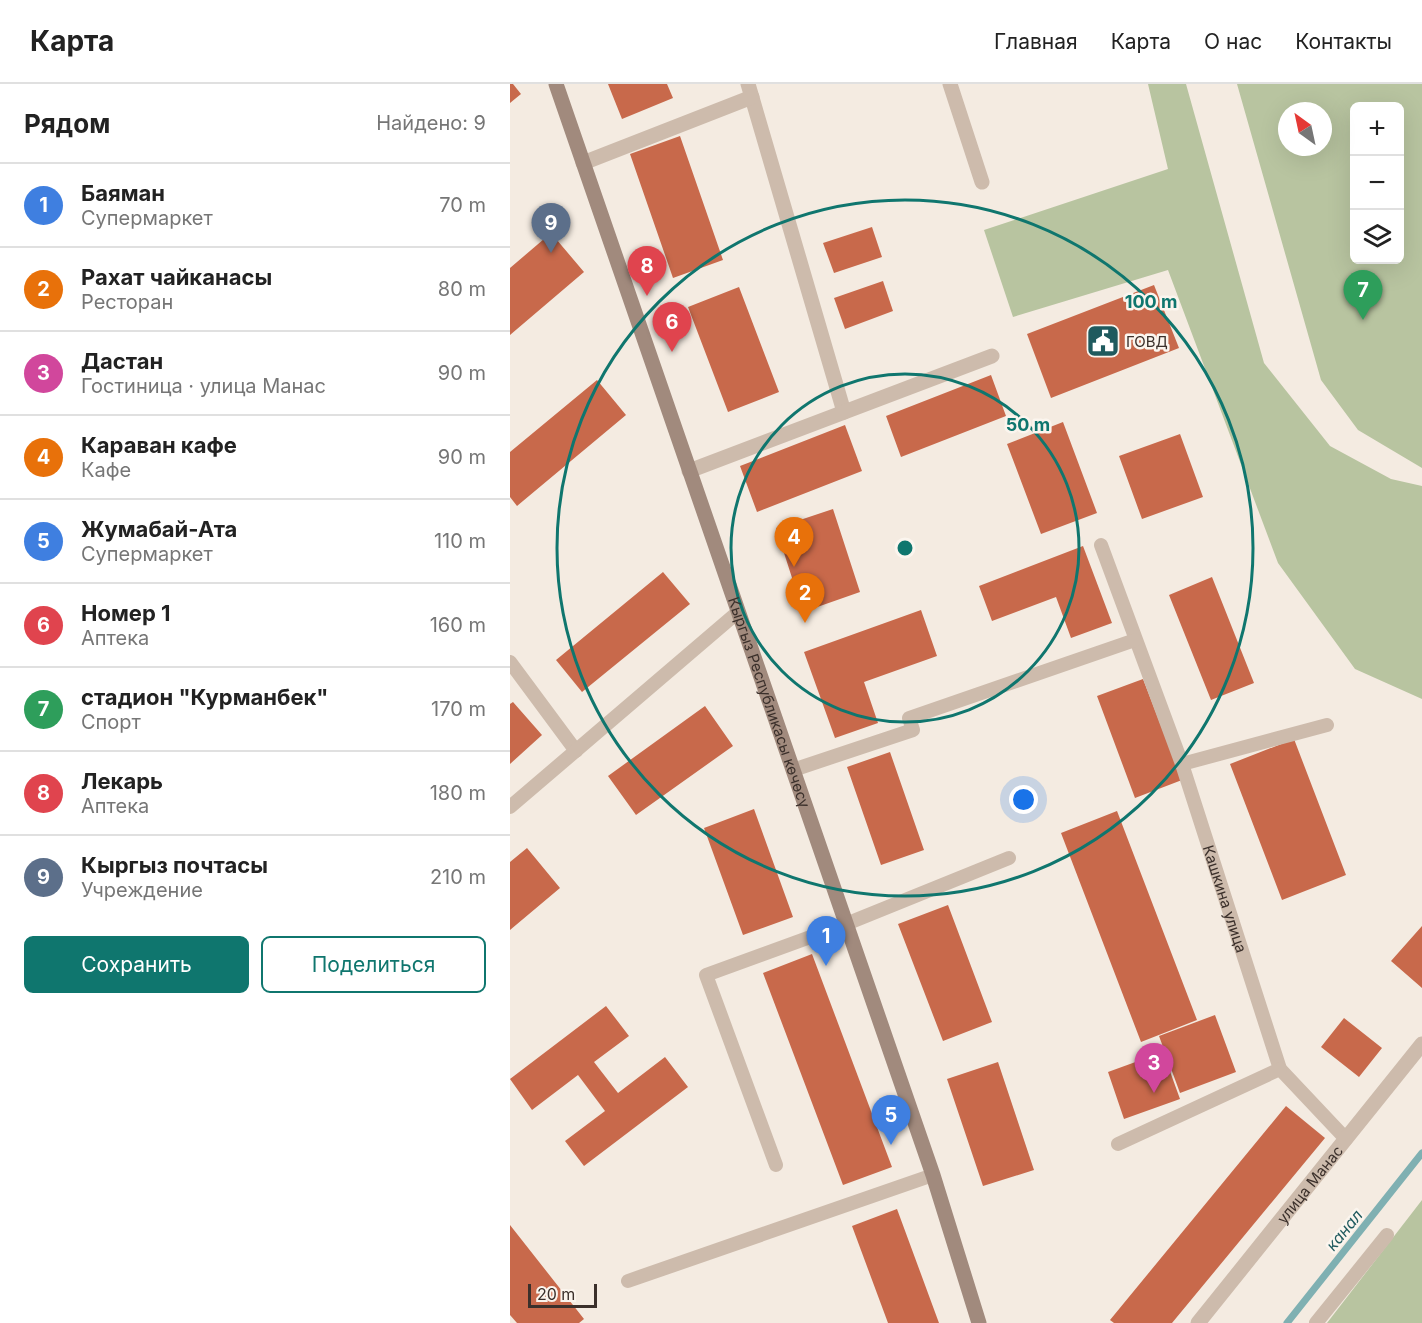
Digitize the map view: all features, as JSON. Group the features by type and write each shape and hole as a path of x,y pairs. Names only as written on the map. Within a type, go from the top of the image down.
{"main road":[{"name":"Кыргыз Республикасы көчөсү","path":"556,84 933,1175 979,1323"}],"street":[{"path":"950,84 982,182"},
{"path":"583,163 750,91 844,412"},
{"path":"689,471 992,356"},
{"name":"улица Манас","path":"1198,1323 1422,1044"}],"lane":[{"name":"Кашкина улица","path":"1101,545 1182,765 1280,1069 1346,1139"},
{"path":"510,807 738,612"},
{"path":"793,770 913,729 909,718 1135,640"},
{"path":"510,662 576,751"},
{"path":"1182,765 1327,724"},
{"path":"776,1165 706,975 846,924 1009,858"},
{"path":"1118,1144 1280,1069"},
{"path":"628,1281 933,1175"},
{"path":"1317,1323 1387,1235"}],"green space":[{"path":"1148,84 1186,84 1264,363 1330,446 1391,479 1422,486 1422,699 1355,669 1278,563 1168,270 1013,317 984,230 1168,169"},
{"path":"1237,84 1422,84 1422,468 1358,430 1321,380"},
{"path":"1422,1200 1422,1323 1327,1323"}],"building":[{"path":"510,84 513,84 521,94 510,103"},
{"path":"608,84 667,84 673,98 622,119"},
{"path":"680,136 723,260 673,278 630,154"},
{"path":"872,227 882,257 834,273 823,243"},
{"path":"551,233 584,272 510,335 510,268"},
{"path":"883,281 893,311 845,329 834,298"},
{"name":"ГОВД","path":"1154,285 1179,348 1051,398 1027,334"},
{"path":"739,287 779,392 728,412 688,307"},
{"path":"991,375 1006,416 901,457 886,416"},
{"path":"597,380 626,415 517,506 510,497 510,452"},
{"path":"1063,422 1097,513 1041,534 1007,444"},
{"path":"845,425 862,471 757,512 740,466"},
{"path":"1180,434 1203,497 1142,519 1119,456"},
{"path":"833,509 860,592 803,612 776,528"},
{"path":"1083,546 1112,623 1071,638 1056,597 992,621 979,586"},
{"path":"663,572 690,604 582,692 556,660"},
{"path":"1212,577 1254,683 1211,700 1169,595"},
{"path":"921,610 937,656 864,682 878,723 835,738 804,652"},
{"path":"1143,679 1182,780 1135,798 1097,696"},
{"path":"513,702 542,735 510,764 510,704"},
{"path":"705,706 733,746 636,815 608,776"},
{"path":"1294,739 1346,875 1282,900 1230,764"},
{"path":"890,752 924,850 881,865 847,767"},
{"path":"754,809 793,917 743,935 704,828"},
{"path":"1117,811 1197,1020 1141,1042 1061,833"},
{"path":"527,848 560,888 510,930 510,862"},
{"path":"948,905 992,1022 943,1041 898,924"},
{"path":"1422,926 1422,988 1391,961"},
{"path":"812,954 892,1167 843,1185 763,973"},
{"path":"606,1006 629,1036 594,1062 618,1093 665,1057 688,1087 584,1166 565,1141 605,1111 578,1075 532,1110 510,1079"},
{"path":"1215,1015 1236,1072 1180,1093 1159,1036"},
{"path":"1344,1018 1382,1048 1359,1077 1321,1047"},
{"path":"1163,1052 1180,1099 1124,1119 1108,1072"},
{"path":"998,1062 1034,1170 983,1186 947,1079"},
{"path":"1286,1106 1325,1138 1172,1323 1114,1323 1110,1320"},
{"path":"897,1209 939,1323 888,1323 852,1226"},
{"path":"510,1225 584,1319 579,1323 517,1323 510,1315"}],"waterway":[{"name":"канал","path":"1287,1323 1422,1153"}],"place":[{"name":"Кыргыз почтасы","path":"551,253"},
{"name":"Лекарь","path":"647,296"},
{"name":"стадион \"Курманбек\"","path":"1363,320"},
{"name":"ГОВД","path":"1103,341"},
{"name":"Номер 1","path":"672,352"},
{"name":"Караван кафе","path":"794,567"},
{"name":"Рахат чайканасы","path":"805,623"},
{"name":"Баяман","path":"826,966"},
{"name":"Дастан","path":"1154,1093"},
{"name":"Жумабай-Ата","path":"891,1145"}]}
